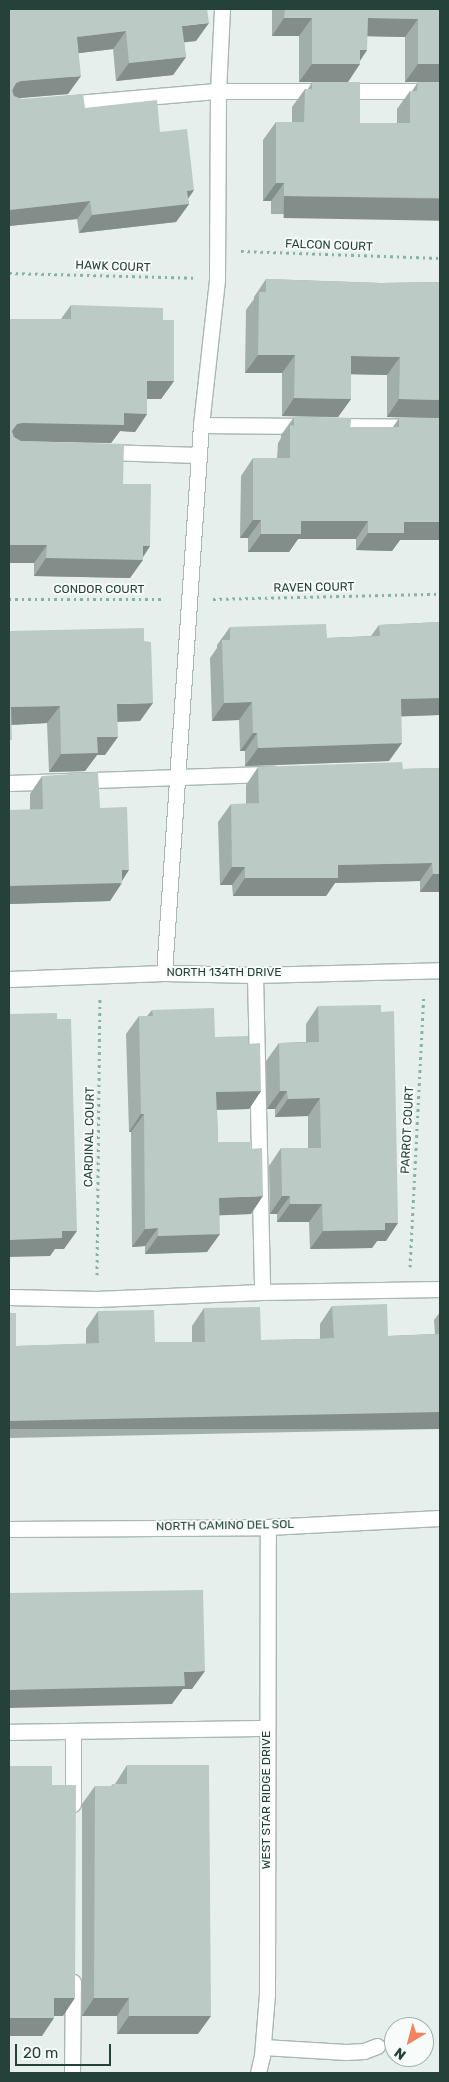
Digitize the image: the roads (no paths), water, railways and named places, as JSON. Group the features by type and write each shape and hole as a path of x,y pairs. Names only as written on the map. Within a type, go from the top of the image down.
{"street":[{"path":"164,973 198,455 217,279 218,91 222,9"},
{"path":"47,105 218,91 440,91"},
{"path":"201,425 440,428"},
{"path":"89,452 198,455"},
{"path":"9,783 284,774"},
{"name":"NORTH 134TH DRIVE","path":"9,979 164,973 255,975 433,970"},
{"path":"255,975 262,1292"},
{"path":"9,1297 96,1298 262,1292 440,1289"},
{"name":"NORTH CAMINO DEL SOL","path":"9,1529 268,1526 440,1518"},
{"name":"WEST STAR RIDGE DRIVE","path":"258,2073 263,2047 267,1994 268,1526"},
{"path":"9,1732 267,1728"},
{"path":"73,1731 73,1819"},
{"path":"72,2073 73,1966"},
{"path":"263,2047 346,2052 364,2051 377,2046"}]}
